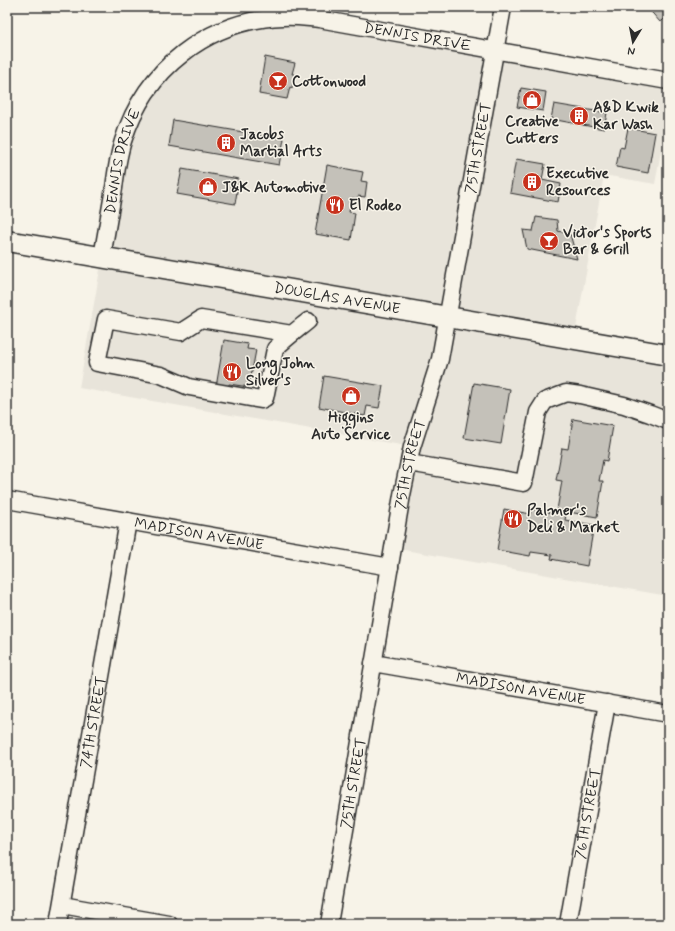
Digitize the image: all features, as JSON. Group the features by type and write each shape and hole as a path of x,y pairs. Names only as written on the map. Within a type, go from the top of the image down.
{"main road":[{"name":"DOUGLAS AVENUE","path":"7,241 668,355"}],"street":[{"name":"75TH STREET","path":"329,924 401,502 412,447 440,359 503,7"},
{"name":"DENNIS DRIVE","path":"102,257 123,140 137,106 157,77 183,52 214,33 248,21 283,16 319,19 668,80"},
{"path":"292,334 201,319 181,332 106,319 97,363 161,375 189,387 262,400 265,398 275,349 308,321"},
{"path":"409,462 524,483 538,412 545,400 566,394 580,395 621,405 668,421"},
{"name":"MADISON AVENUE","path":"7,500 390,567"},
{"name":"74TH STREET","path":"58,924 128,521"},
{"name":"MADISON AVENUE","path":"374,663 668,714"},
{"name":"76TH STREET","path":"568,924 607,703"},
{"path":"62,905 169,924"}],"shaded area":[{"path":"283,16 668,81 668,113 655,184 604,175 574,339 668,355 668,596 393,548 412,447 79,388 123,140 183,52"}],"building":[{"path":"647,7 668,7 668,21 666,18 660,22"},
{"name":"Cottonwood","path":"265,57 295,63 292,74 295,74 292,88 290,87 287,99 259,94"},
{"name":"Creative Cutters","path":"521,88 546,92 543,111 517,107"},
{"name":"A&D Kwik Kar Wash","path":"554,104 607,113 604,129 551,119"},
{"name":"Jacobs Martial Arts","path":"173,120 284,139 279,165 169,146"},
{"path":"628,128 655,133 648,173 616,167 620,147 624,148"},
{"name":"Executive Resources","path":"516,159 545,164 542,180 561,184 558,202 510,193"},
{"name":"El Rodeo","path":"327,165 363,172 361,181 367,182 365,197 358,196 358,199 352,198 349,212 355,213 351,240 315,234"},
{"name":"J&K Automotive","path":"182,169 239,179 235,204 177,194"},
{"name":"Victor's Sports Bar & Grill","path":"536,217 557,220 558,231 570,234 577,259 527,249 523,230 533,231"},
{"path":"224,340 248,344 247,349 256,350 249,387 229,384 228,390 216,387"},
{"name":"Higgins Auto Service","path":"324,376 383,386 379,408 367,406 365,416 319,407"},
{"path":"474,383 510,389 501,444 464,438"},
{"path":"573,419 613,426 607,461 603,460 599,481 603,481 597,517 557,510 562,481 556,480 562,448 568,449"},
{"path":"504,509 530,514 531,509 566,515 565,520 594,525 587,566 551,559 552,555 531,552 530,556 497,550"}],"place":[{"name":"Cottonwood","path":"278,81"},
{"name":"Creative Cutters","path":"532,100"},
{"name":"A&D Kwik Kar Wash","path":"579,116"},
{"name":"Jacobs Martial Arts","path":"226,143"},
{"name":"Executive Resources","path":"532,182"},
{"name":"J&K Automotive","path":"208,187"},
{"name":"El Rodeo","path":"335,205"},
{"name":"Victor's Sports Bar & Grill","path":"549,241"},
{"name":"Long John Silver's","path":"232,372"},
{"name":"Higgins Auto Service","path":"351,396"},
{"name":"Palmer's Deli & Market","path":"513,519"}]}
